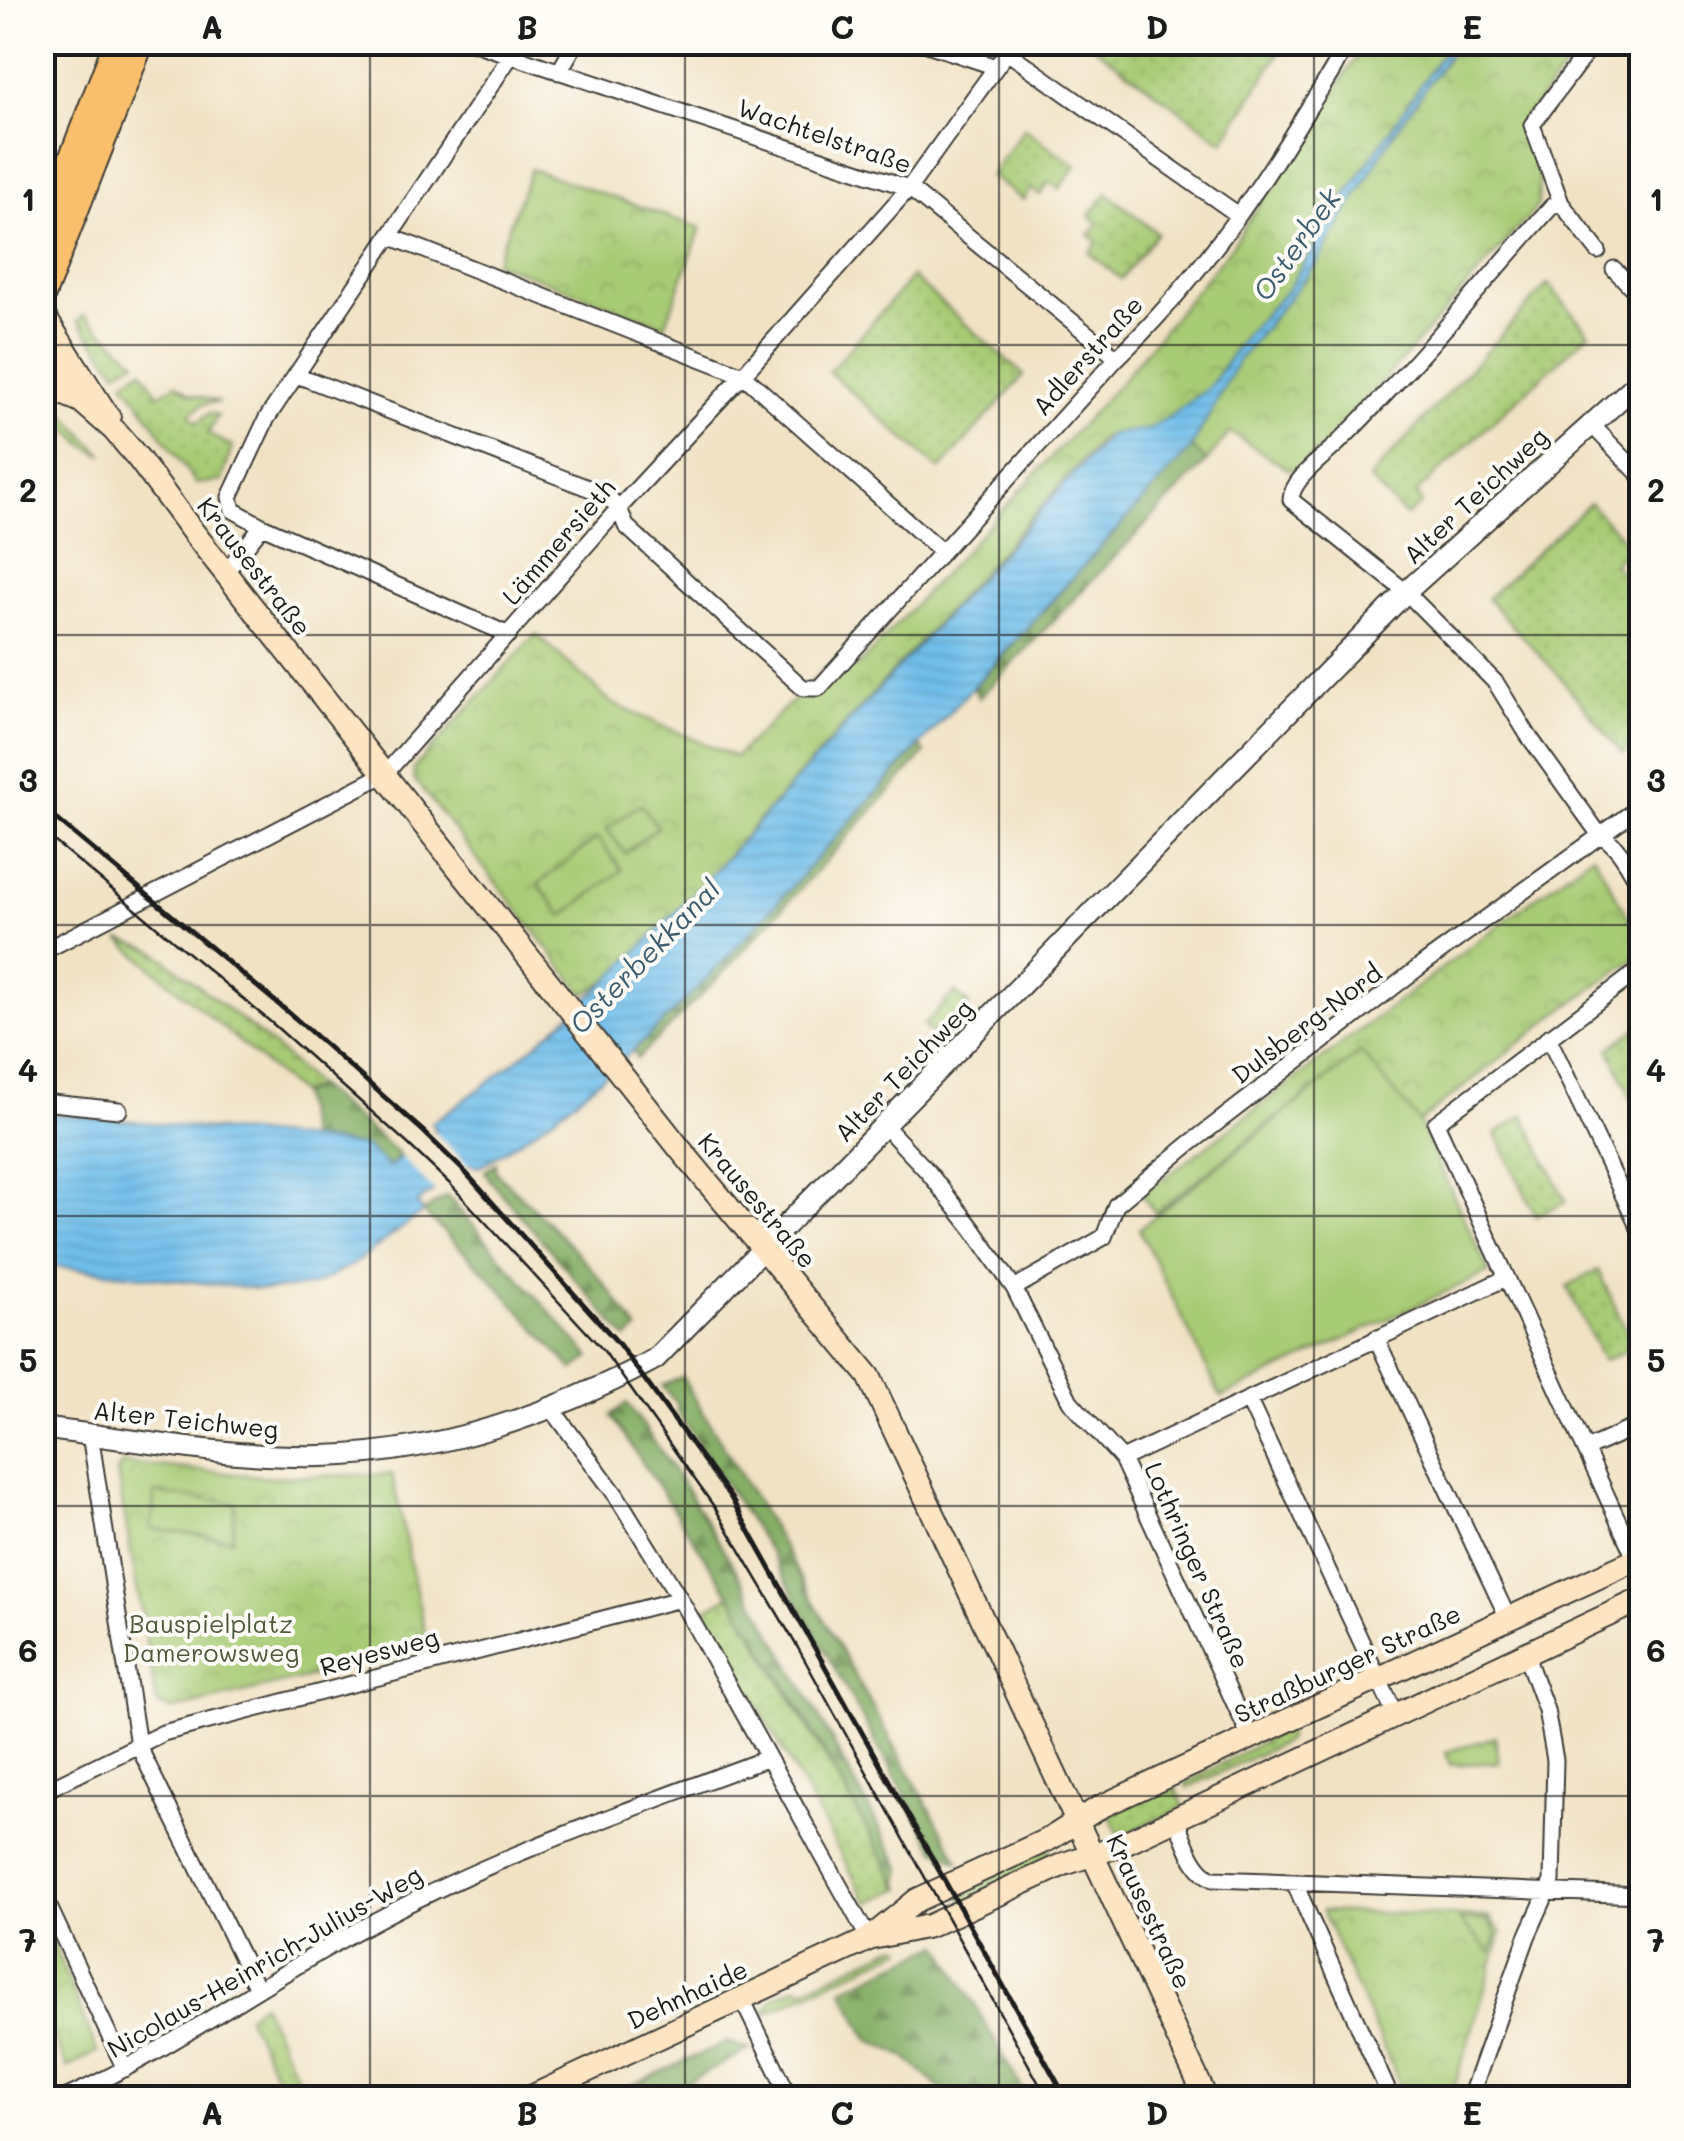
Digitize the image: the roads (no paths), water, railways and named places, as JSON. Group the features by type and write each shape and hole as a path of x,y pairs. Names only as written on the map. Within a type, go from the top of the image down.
{"main road":[{"path":"43,230 117,42"},
{"path":"42,296 142,42"},
{"name":"Krausestraße","path":"42,313 104,404 114,430"},
{"name":"Krausestraße","path":"42,352 81,400 114,430 617,1068 869,1376 1206,2098"},
{"path":"42,392 62,393 81,400"},
{"name":"Straßburger Straße","path":"1078,1822 1108,1803 1639,1559"},
{"path":"1095,1855 1642,1599"},
{"name":"Dehnhaide","path":"529,2098 869,1938 917,1900 1078,1822"},
{"name":"Dehnhaide","path":"869,1938 929,1926 1064,1864 1095,1855"}],"street":[{"name":"Wachtelstraße","path":"471,42 909,188 1116,358"},
{"path":"559,72 576,42"},
{"path":"921,42 996,67"},
{"name":"Adlerstraße","path":"618,508 626,526 804,688 819,688 1116,358 1145,331 1237,214 1286,144 1346,42"},
{"path":"1594,42 1532,126 1560,203 1598,250"},
{"path":"1011,47 1237,214"},
{"name":"Lämmersieth","path":"42,952 385,774 618,508 909,188 1011,47"},
{"path":"509,635 262,526 234,510 230,496 262,428 510,57"},
{"path":"1560,203 1552,206 1291,492 1292,500 1406,592 1496,683 1528,735 1599,834 1610,839 1624,856 1642,888"},
{"path":"389,236 743,375 942,552"},
{"path":"1614,269 1639,289"},
{"path":"297,374 606,494 618,508"},
{"name":"Alter Teichweg","path":"42,1428 246,1452 321,1456 394,1450 475,1434 552,1409 655,1359 1406,592 1642,378"},
{"path":"1590,423 1642,477"},
{"path":"225,573 262,526"},
{"name":"Dulsberg-Nord","path":"1014,1288 1104,1237 1116,1205 1188,1145 1642,805"},
{"path":"1639,1559 1436,1123 1642,968"},
{"path":"1548,1037 1642,1235"},
{"path":"42,1102 119,1110"},
{"name":"Lothringer Straße","path":"884,1125 928,1172 1014,1288 1070,1401 1122,1459 1251,1739"},
{"path":"1122,1459 1506,1278"},
{"path":"1376,1338 1508,1618"},
{"path":"1248,1399 1395,1714"},
{"path":"552,1409 616,1495 680,1599 869,1938"},
{"path":"1586,1449 1642,1424"},
{"path":"90,1434 138,1746 258,1989"},
{"name":"Reyesweg","path":"42,1792 163,1733 680,1599"},
{"path":"1470,2098 1552,1880 1555,1760 1546,1710 1524,1653"},
{"name":"Nicolaus-Heinrich-Julius-Weg","path":"64,2098 204,2025 374,1922 507,1856 768,1758"},
{"path":"1176,1820 1204,1875 1213,1878 1642,1894"},
{"path":"1294,1882 1391,2098"},
{"path":"42,1892 126,2069"},
{"path":"742,1999 790,2098"}],"water":[{"name":"Osterbekkanal","path":"1449,43 1457,43 1392,136 1317,263 1238,361 1192,447 724,960 633,1051 533,1132 479,1167 470,1164 417,1203 423,1212 354,1264 312,1286 267,1290 43,1265 43,1112 335,1142 366,1147 389,1167 435,1129 431,1123 533,1047 627,962 671,916 1110,434 1146,430 1210,386 1244,336 1288,289 1336,210"}],"tram line":[{"path":"42,831 273,1024 408,1144 451,1185 604,1351 715,1508 798,1648 1047,2098"}],"railway":[{"path":"42,807 295,1018 423,1131 466,1173 618,1343 731,1498 1066,2098"}],"water label":[{"name":"Osterbek","path":"1296,244"}],"park label":[{"name":"Bauspielplatz Damerowsweg","path":"211,1638"}]}
